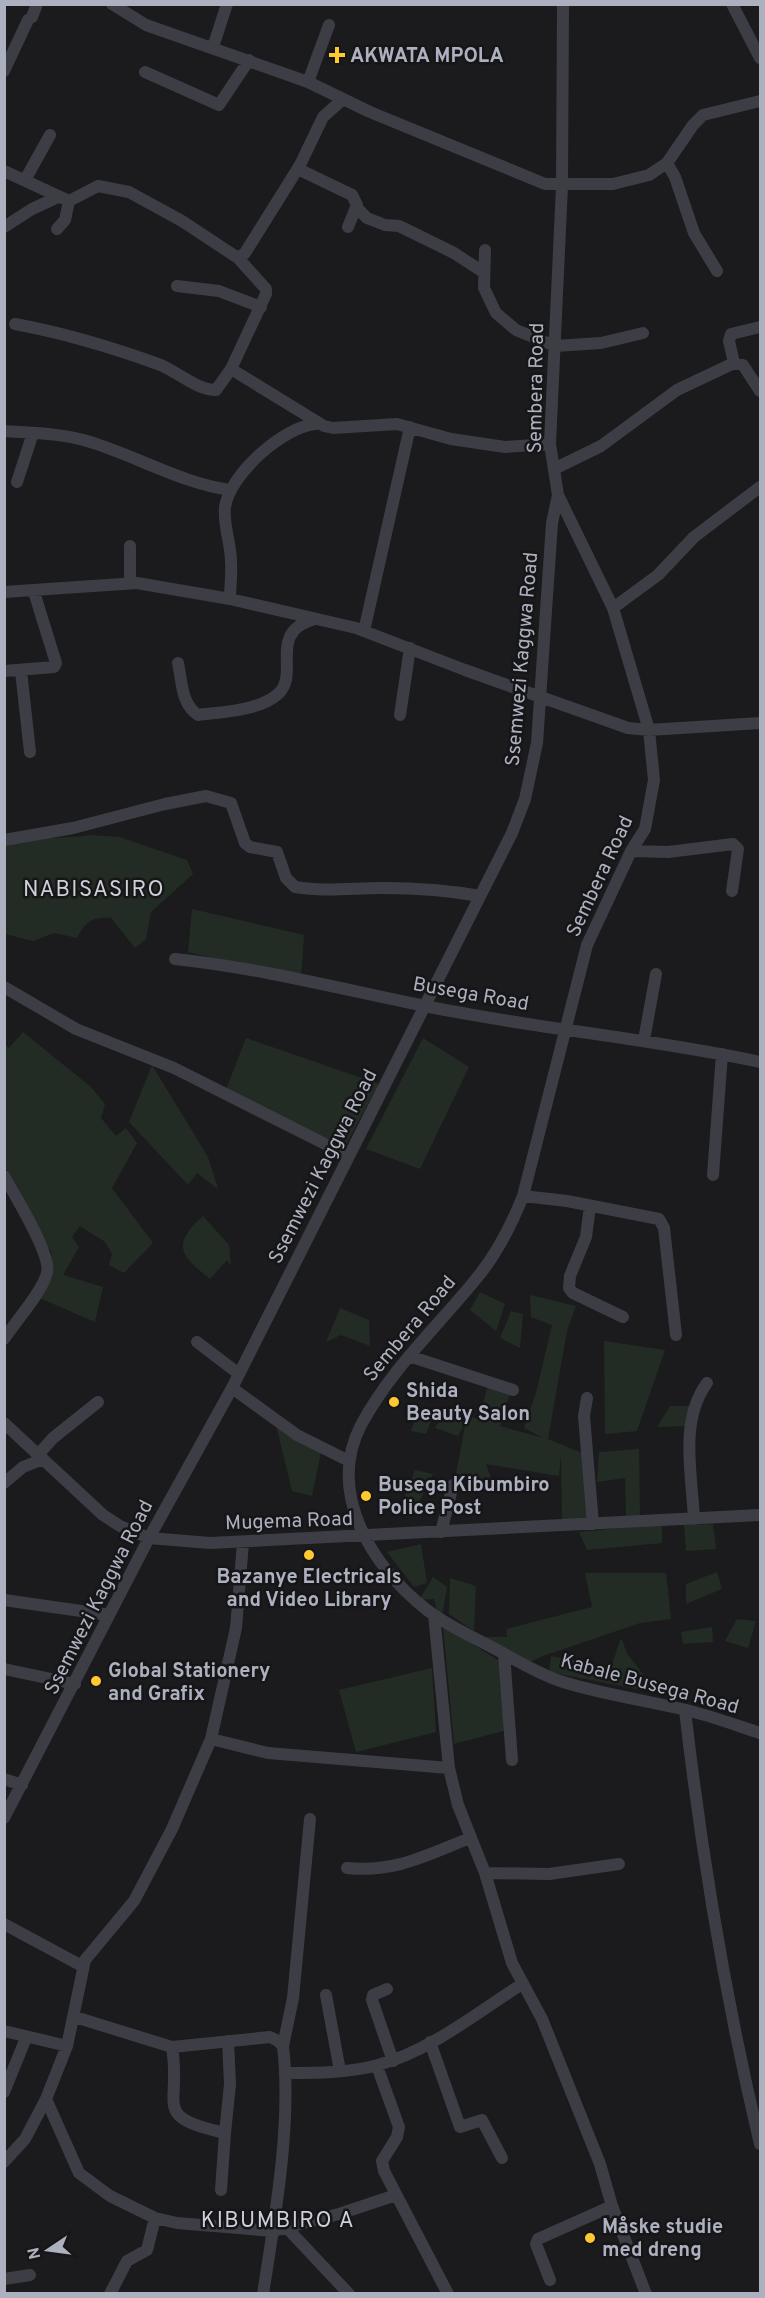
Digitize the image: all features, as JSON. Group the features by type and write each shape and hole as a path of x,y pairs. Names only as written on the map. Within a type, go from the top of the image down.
{"street":[{"path":"4,71 37,4"},
{"path":"112,4 146,25 308,82 342,100 545,184 562,186 622,182 649,175 667,163 693,124 703,115 760,101"},
{"path":"213,47 227,4"},
{"name":"Sembera Road","path":"364,1536 351,1503 349,1461 360,1427 376,1399 493,1256 509,1229 523,1196 587,945 631,851 645,829 652,800 654,780 649,730 613,608 558,495 550,444 562,186 563,4"},
{"path":"732,4 760,58"},
{"path":"308,82 329,25"},
{"path":"145,72 219,105 249,60"},
{"path":"238,258 246,253 298,169 323,117 342,100"},
{"path":"25,180 51,135"},
{"path":"667,163 675,177 694,232 717,271"},
{"path":"298,169 342,188 355,198 356,207 348,227"},
{"path":"4,171 64,199"},
{"path":"4,227 32,209 98,186 129,192 182,221 238,258 266,289 261,307 231,369 216,390 206,389 165,367 125,352 15,324"},
{"path":"57,230 65,220 64,199"},
{"path":"356,207 367,218 385,225 399,226 454,253 483,272"},
{"path":"486,250 483,272 484,288 496,314 516,330 555,346 601,343 643,333"},
{"path":"177,286 219,291 261,307"},
{"path":"734,363 729,341 731,334 760,327"},
{"path":"554,469 601,446 677,390 734,363 743,365 760,392"},
{"path":"231,369 316,424 333,428 397,424 451,439 505,447 550,444"},
{"path":"230,599 231,562 224,516 230,490 274,442 294,428 316,424"},
{"path":"364,631 410,427"},
{"path":"4,431 53,434 87,441 193,482 230,490"},
{"path":"17,482 33,433"},
{"path":"613,608 658,574 694,537 760,487"},
{"name":"Ssemwezi Kaggwa Road","path":"4,1818 75,1684 148,1538 232,1388 512,832 525,799 537,743 552,523 558,495"},
{"path":"130,546 130,583"},
{"path":"4,592 34,592 130,583 152,584 230,599 364,631 540,698 628,728 649,730 760,723"},
{"path":"4,671 47,670 54,667 56,663 34,592"},
{"path":"178,663 189,710 198,715 263,704 278,694 284,685 288,644 294,629 300,623 316,619"},
{"path":"400,715 410,648"},
{"path":"21,671 30,752"},
{"path":"4,840 73,828 165,804 206,796 231,803 244,843 250,848 278,852 286,878 295,887 347,891 381,888 434,889 480,896"},
{"path":"631,851 668,852 733,844 738,849 732,891"},
{"name":"Busega Road","path":"175,959 233,966 343,987 425,1006 722,1053 760,1062"},
{"path":"644,1040 656,974"},
{"path":"4,987 76,1029 174,1068 348,1156"},
{"path":"713,1175 722,1053"},
{"path":"4,1176 43,1251 48,1268 44,1281 4,1339"},
{"path":"523,1196 659,1219 663,1228 676,1335"},
{"path":"590,1206 586,1237 568,1285 573,1293 623,1317"},
{"path":"197,1342 239,1374"},
{"path":"409,1356 513,1390"},
{"path":"694,1519 690,1432 699,1394 707,1383"},
{"path":"232,1388 297,1435 349,1461"},
{"path":"587,1398 584,1416 593,1524"},
{"path":"4,1483 22,1467 39,1458 53,1438 98,1402"},
{"name":"Mugema Road","path":"4,1424 103,1515 120,1527 148,1538 243,1543 760,1515"},
{"path":"441,1533 453,1485"},
{"name":"Kabale Busega Road","path":"364,1536 397,1580 434,1615 504,1654 563,1682 685,1710 760,1733"},
{"path":"4,2162 25,2139 46,2099 67,2046 75,2017 82,1966 134,1901 172,1829 211,1739 236,1628 243,1543"},
{"path":"4,1600 109,1615"},
{"path":"434,1615 449,1768 458,1805 485,1873 505,1943 522,1984 542,2019 600,2164 612,2206 646,2294"},
{"path":"504,1654 512,1760"},
{"path":"4,1669 75,1684"},
{"path":"685,1710 699,1829 723,1979 760,2144"},
{"path":"211,1739 268,1753 449,1768"},
{"path":"4,1779 22,1785"},
{"path":"263,2294 273,2231 286,2073 283,2046 293,1998 310,1819"},
{"path":"348,1868 371,1871 390,1868 470,1838"},
{"path":"485,1873 549,1874 619,1864"},
{"path":"4,1924 82,1966"},
{"path":"286,2073 340,2071 377,2066 393,2061 430,2042 522,1984"},
{"path":"387,1989 373,1995 372,2000 393,2061"},
{"path":"326,1995 340,2071"},
{"path":"75,2017 172,2047 270,2037 283,2046"},
{"path":"4,2031 67,2046"},
{"path":"4,2092 26,2038"},
{"path":"221,2190 230,2084 228,2041"},
{"path":"430,2042 460,2127 482,2120 502,2158"},
{"path":"172,2047 176,2075 173,2106 175,2113 194,2125 225,2133"},
{"path":"377,2066 399,2127 397,2137 382,2161 396,2195 448,2294"},
{"path":"46,2099 79,2173 110,2196 155,2218 177,2223 273,2231 396,2195"},
{"path":"550,2280 536,2244 537,2239 612,2206"},
{"path":"110,2294 129,2258 147,2250 155,2218"},
{"path":"287,2228 349,2294"},
{"path":"4,2279 30,2275"}],"shaded area":[{"path":"90,835 119,837 187,860 193,874 151,912 146,939 135,948 111,918 91,921 77,938 54,933 33,941 5,934 5,841"},
{"path":"192,909 304,935 301,978 188,952"},
{"path":"23,1032 91,1087 105,1104 101,1118 116,1136 126,1128 137,1143 112,1188 153,1243 124,1273 109,1265 112,1254 105,1242 80,1226 72,1237 79,1247 63,1275 103,1287 95,1322 37,1297 53,1276 51,1251 36,1232 19,1189 5,1167 4,1044 9,1048"},
{"path":"246,1038 379,1084 345,1146 225,1092"},
{"path":"423,1038 469,1067 420,1169 366,1149"},
{"path":"152,1065 208,1157 218,1189 197,1173 188,1185 129,1122"},
{"path":"203,1216 229,1245 231,1266 227,1260 210,1279 192,1263 183,1249 186,1235"},
{"path":"480,1292 505,1304 496,1331 470,1310"},
{"path":"530,1295 576,1306 567,1331 548,1439 582,1453 588,1524 562,1520 561,1454 559,1476 486,1464 495,1490 456,1474 466,1421 458,1436 435,1428 446,1410 479,1419 488,1385 510,1394 500,1426 543,1438 524,1428 536,1393 552,1325 531,1317"},
{"path":"340,1308 369,1320 370,1346 341,1335 326,1342"},
{"path":"511,1311 523,1314 520,1348 500,1338"},
{"path":"604,1341 665,1350 637,1431 605,1434"},
{"path":"670,1406 692,1406 687,1426 657,1427"},
{"path":"418,1409 434,1413 426,1434 411,1431"},
{"path":"276,1425 321,1452 312,1496 292,1491"},
{"path":"639,1449 640,1516 626,1517 625,1478 597,1482 599,1452"},
{"path":"415,1470 433,1474 418,1504 404,1499"},
{"path":"662,1524 662,1543 587,1550 579,1532"},
{"path":"713,1524 716,1549 686,1551 684,1525"},
{"path":"421,1544 427,1583 414,1587 387,1552"},
{"path":"717,1572 722,1589 686,1604 686,1584"},
{"path":"585,1573 666,1573 671,1619 640,1623 530,1662 482,1637 507,1637 506,1629 592,1607"},
{"path":"433,1577 447,1587 442,1617 438,1614 434,1599 419,1600"},
{"path":"450,1578 476,1586 474,1631 449,1614"},
{"path":"737,1619 756,1621 748,1648 725,1641"},
{"path":"443,1626 501,1662 507,1730 454,1744"},
{"path":"712,1627 713,1642 683,1644 681,1632"},
{"path":"621,1638 627,1653 657,1693 549,1672 551,1656 611,1667"},
{"path":"432,1668 436,1732 356,1752 339,1690"}],"place":[{"name":"AKWATA MPOLA","path":"337,55"},
{"name":"Shida Beauty Salon","path":"394,1402"},
{"name":"Busega Kibumbiro Police Post","path":"366,1496"},
{"name":"Bazanye Electricals and Video Library","path":"309,1555"},
{"name":"Global Stationery and Grafix","path":"96,1681"},
{"name":"Måske studie med dreng","path":"590,2238"}],"district":[{"name":"NABISASIRO","path":"94,888"},
{"name":"KIBUMBIRO A","path":"278,2219"}]}
